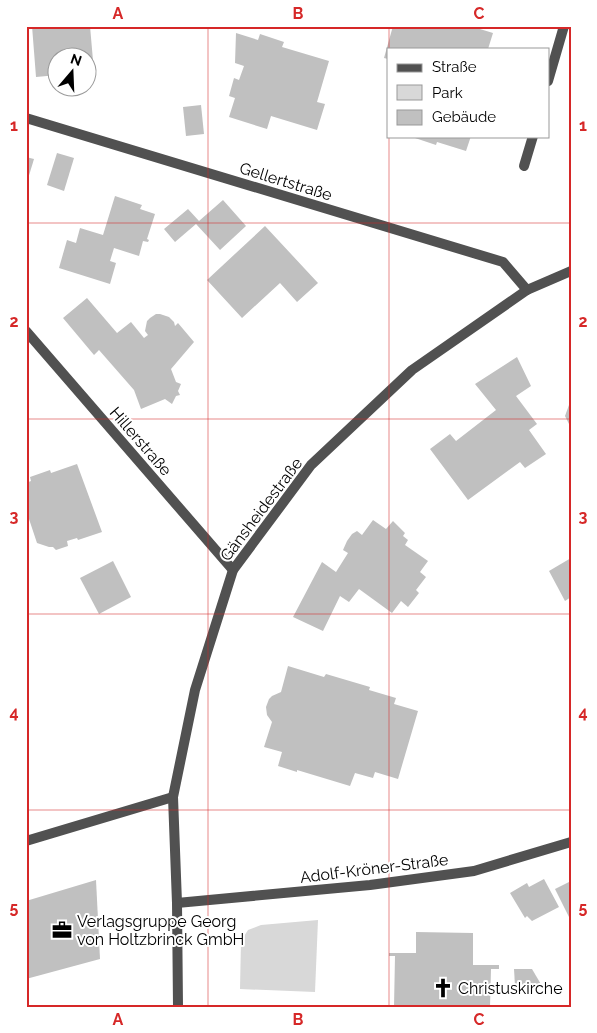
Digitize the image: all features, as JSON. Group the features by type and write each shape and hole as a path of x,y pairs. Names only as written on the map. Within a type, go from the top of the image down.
{"street":[{"path":"550,74 564,26"},
{"name":"Gellertstraße","path":"26,118 503,262 527,290"},
{"path":"524,166 532,138"},
{"name":"Gänsheidestraße","path":"178,1007 173,797 195,690 233,570 311,465 412,370 527,290 571,271"},
{"name":"Hillerstraße","path":"26,331 233,570"},
{"path":"26,841 173,797"},
{"name":"Adolf-Kröner-Straße","path":"177,903 370,885 474,871 571,842"}],"green space":[{"path":"318,920 315,992 240,989 241,941 248,930 261,925"}],"building":[{"path":"32,26 90,26 92,48 48,48 48,76 36,77"},
{"path":"393,26 470,26 493,33 488,48 387,48 387,59 384,58"},
{"path":"236,33 258,40 260,34 284,42 282,47 329,61 317,102 325,104 317,130 271,116 267,129 229,117 235,98 229,96 234,78 239,80 244,66 235,63"},
{"path":"201,105 204,134 186,136 183,107"},
{"path":"415,138 470,138 466,151 437,142 436,145"},
{"path":"57,153 74,158 64,191 47,185"},
{"path":"26,157 34,159 27,182 26,182"},
{"path":"115,196 142,205 140,209 155,214 147,239 149,240 148,242 143,241 139,256 114,248 110,261 116,263 110,284 59,268 67,240 76,243 80,228 103,235"},
{"path":"223,200 246,226 220,250 196,224 175,242 164,229 188,209 199,221"},
{"path":"265,226 318,283 297,302 280,283 242,318 207,280"},
{"path":"87,298 117,333 131,322 144,338 148,335 145,331 147,321 156,314 160,314 169,317 175,326 178,323 194,342 171,369 176,382 181,384 178,391 180,395 176,396 172,404 165,399 141,409 134,390 99,350 94,355 63,318"},
{"path":"517,357 531,386 516,396 537,424 529,430 546,454 525,468 520,462 468,500 430,449 450,434 456,441 496,410 475,384"},
{"path":"571,404 571,428 565,416"},
{"path":"77,464 102,532 78,540 77,538 67,541 68,546 56,550 53,547 37,543 26,510 26,483 31,481 30,477 50,470 51,473"},
{"path":"373,520 386,529 393,521 405,533 403,536 408,540 405,545 428,561 420,572 426,577 416,590 419,593 408,607 401,601 392,613 359,589 349,602 340,596 323,631 293,617 322,562 336,572 348,553 343,550 347,541 357,531 362,535"},
{"path":"571,558 571,597 565,601 549,571"},
{"path":"113,561 131,597 99,614 80,578"},
{"path":"288,666 324,677 326,674 370,687 369,690 396,698 394,704 418,711 398,779 375,772 373,778 355,773 350,786 278,766 282,752 264,747 272,722 267,715 266,707 272,696 281,692"},
{"path":"544,879 559,907 532,921 527,916 525,918 510,893 527,883 529,887"},
{"name":"Verlagsgruppe Georg von Holtzbrinck GmbH","path":"96,880 100,959 26,979 26,901"},
{"path":"571,881 571,921 555,889"},
{"name":"Christuskirche","path":"416,932 473,933 473,965 499,965 499,969 491,969 490,1007 394,1007 395,956 389,956 389,953 416,953"},
{"path":"514,969 532,969 542,986 515,986"}],"place":[{"name":"Verlagsgruppe Georg von Holtzbrinck GmbH","path":"62,930"},
{"name":"Christuskirche","path":"443,988"}]}
